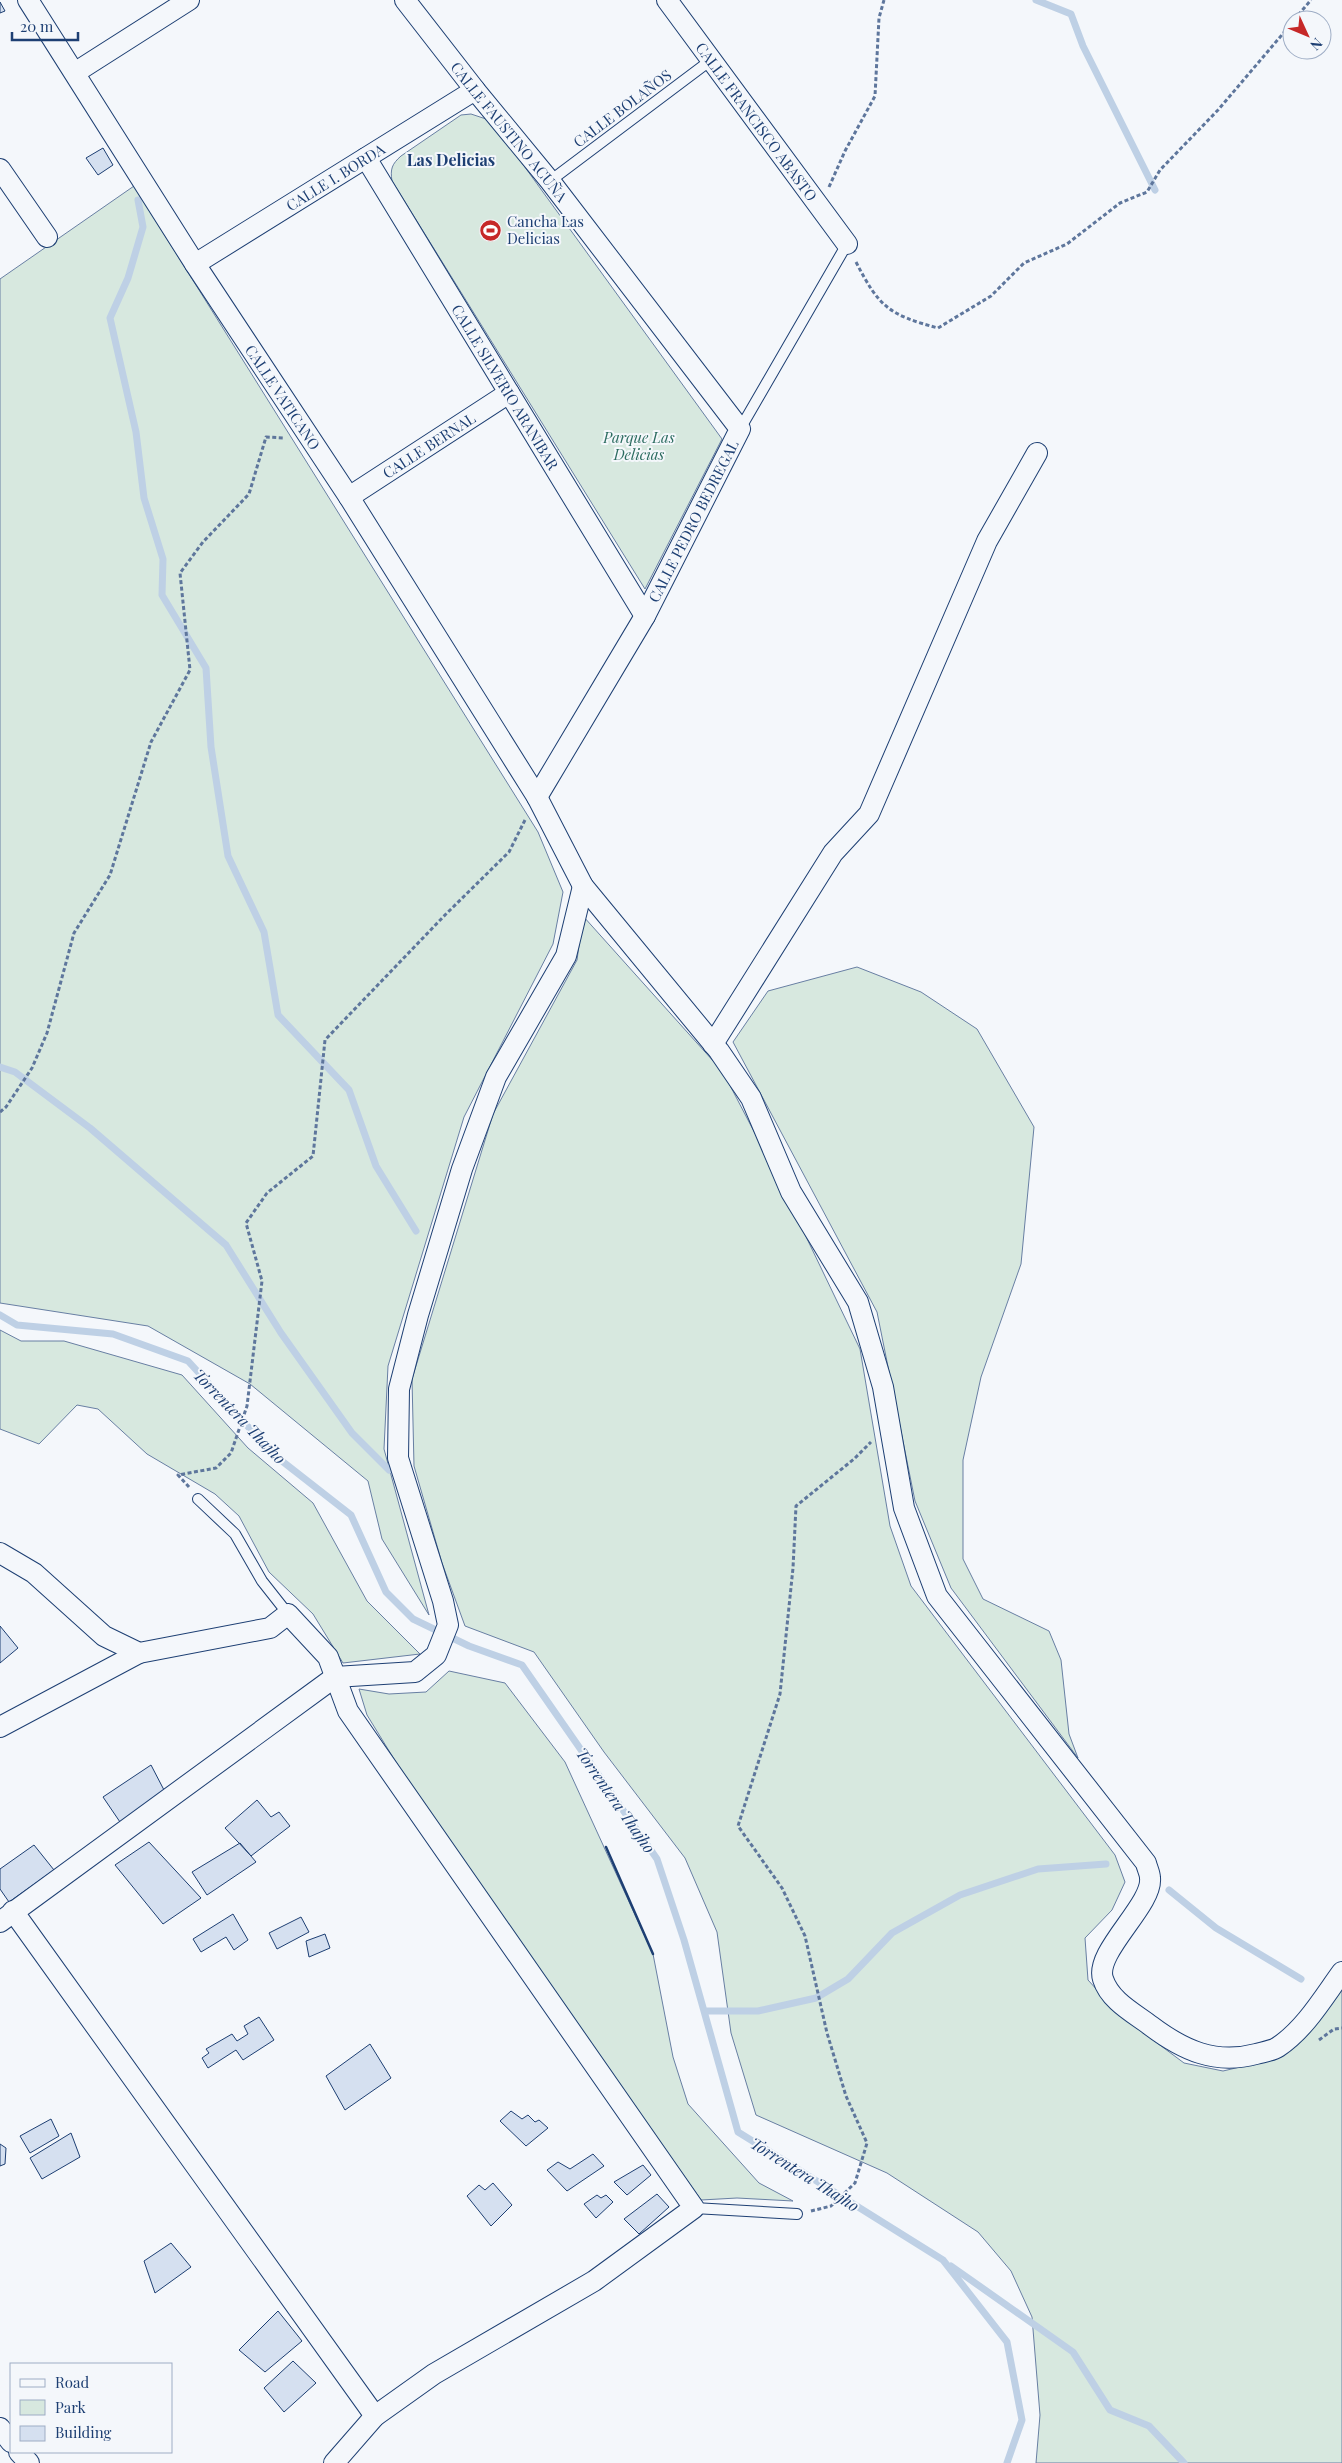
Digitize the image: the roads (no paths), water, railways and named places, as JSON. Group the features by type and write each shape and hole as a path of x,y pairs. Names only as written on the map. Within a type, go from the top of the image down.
{"street":[{"name":"CALLE VATICANO","path":"28,0 76,72 195,264 348,497 537,797 583,886 713,1044 752,1098 791,1192 858,1302 883,1387 904,1508 938,1596 1146,1863 1151,1879 1144,1899 1122,1930 1106,1961 1102,1977 1110,1994 1175,2044 1215,2058 1245,2057 1277,2048 1306,2021 1342,1972"},
{"path":"76,72 189,0"},
{"name":"CALLE FAUSTINO ACUÑA","path":"405,0 475,90 550,181 740,429"},
{"name":"CALLE FRANCISCO ABASTO","path":"667,0 847,244"},
{"name":"CALLE I. BORDA","path":"195,264 475,90"},
{"name":"CALLE SILVERIO ARANIBAR","path":"366,158 645,616"},
{"path":"0,169 47,237"},
{"name":"CALLE BERNAL","path":"348,497 509,393"},
{"name":"CALLE PEDRO BEDREGAL","path":"537,797 645,616 740,429"},
{"path":"713,1044 833,853 869,814 987,542 1037,453"},
{"path":"375,2416 7,1916 335,1677 415,1672 436,1655 448,1625 444,1601 398,1458 399,1389 418,1315 466,1160 496,1077 566,956 583,886"},
{"path":"0,1553 34,1573 104,1636 139,1652"},
{"path":"0,1727 139,1652 270,1628 288,1614 328,1657 348,1711 694,2208 594,2281 434,2374 375,2416 334,2463"},
{"path":"0,2428 10,2441"},
{"path":"21,2453 29,2463"}],"lane":[{"name":"CALLE BOLAÑOS","path":"550,181 711,60"},
{"name":"CALLE PEDRO BEDREGAL","path":"740,429 847,244"},
{"path":"198,1498 235,1534 262,1581 288,1614"},
{"path":"694,2208 797,2214"}],"waterway":[{"path":"1036,0 1071,14 1083,46 1155,190"},
{"path":"138,200 143,227 128,278 110,318 136,432 144,498 163,559 162,595 206,668 211,747 228,856 264,932 278,1015 349,1090 376,1166 416,1231"},
{"path":"0,1067 15,1072 90,1128 226,1245 281,1333 352,1433 389,1470"},
{"name":"Torrentera Thajho","path":"0,1315 17,1325 113,1334 188,1361 273,1454 351,1515 386,1592 413,1619 469,1646 522,1665 657,1859 684,1940 738,2132 943,2260 1007,2342 1022,2420 1007,2463"},
{"path":"705,2011 758,2011 816,1998 848,1979 892,1933 960,1895 1038,1869 1106,1864"},
{"path":"1169,1890 1216,1928 1301,1979"},
{"path":"951,2266 1073,2352 1110,2410 1149,2426 1184,2463"}],"place":[{"name":"Cancha Las Delicias","path":"491,230"}],"district":[{"name":"Las Delicias","path":"451,159"}],"park label":[{"name":"Parque Las Delicias","path":"639,446"}]}
